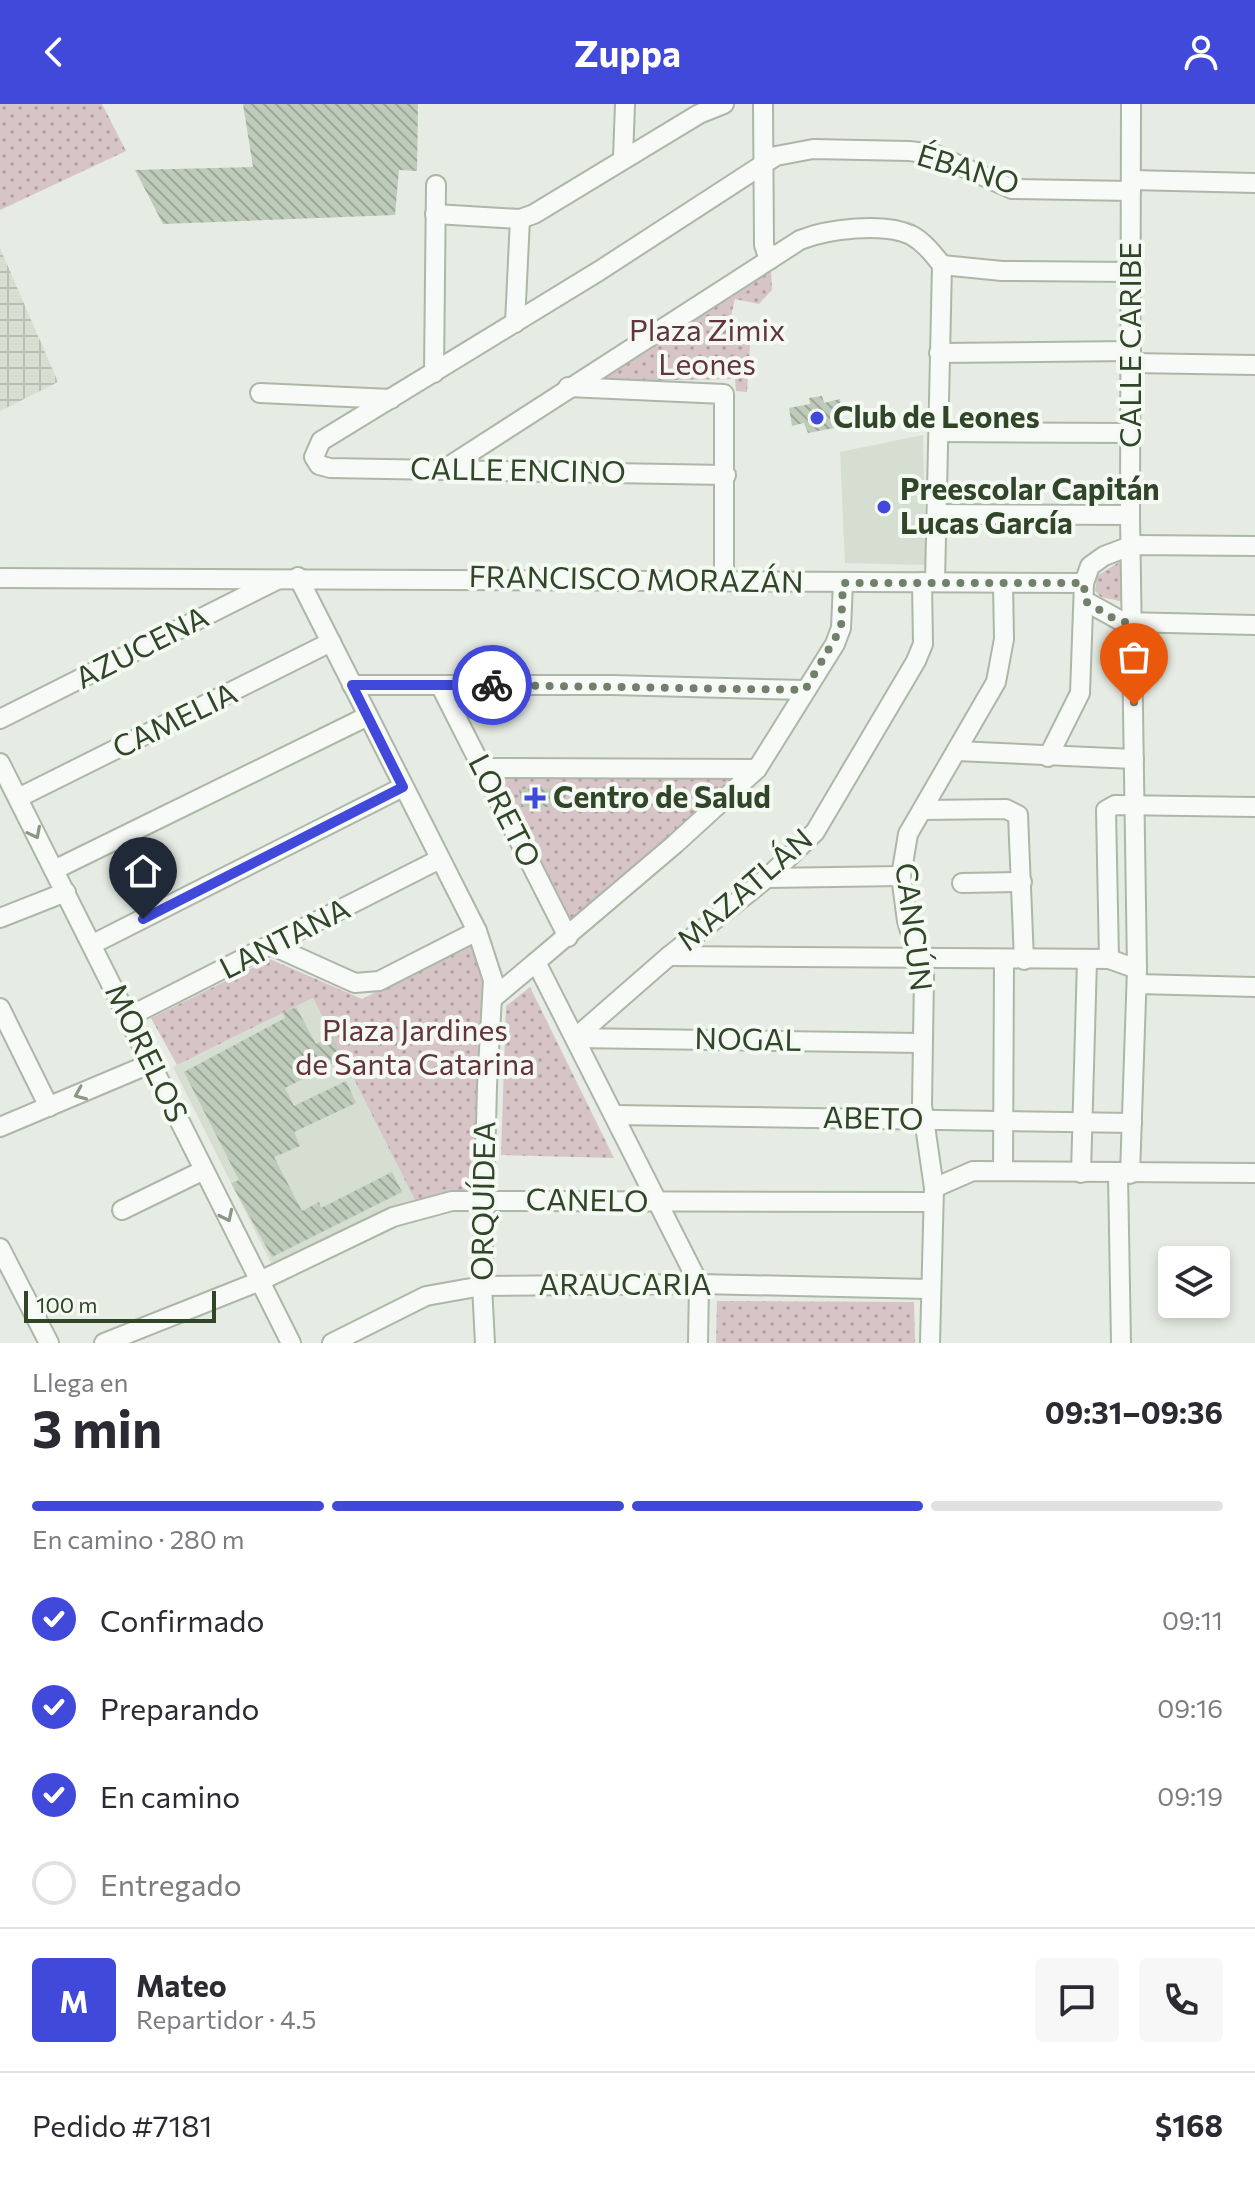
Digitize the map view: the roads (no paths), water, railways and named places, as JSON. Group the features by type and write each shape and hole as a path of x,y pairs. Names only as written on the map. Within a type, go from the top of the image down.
{"street":[{"path":"623,158 625,104"},
{"path":"435,214 520,219 550,207 623,158 713,106 724,104"},
{"path":"763,104 764,245 769,260"},
{"name":"CALLE CARIBE","path":"1121,1343 1124,1174 1132,1123 1137,977 1133,545 1130,515 1131,104"},
{"name":"ÉBANO","path":"314,457 321,441 515,323 776,156 791,151 882,149 934,154 1012,189 1255,183"},
{"path":"434,373 436,185"},
{"path":"515,323 520,219"},
{"path":"443,470 800,240 838,230 896,230 924,243 942,265 1002,271 1131,272"},
{"name":"MAZATLÁN","path":"575,1038 669,956 767,878 822,823 916,661 923,644 937,514 942,265"},
{"path":"939,353 1130,357 1255,365"},
{"path":"568,387 724,394 724,581"},
{"path":"260,393 391,399"},
{"path":"939,432 1130,433"},
{"name":"CALLE ENCINO","path":"314,457 319,465 330,468 726,475"},
{"path":"937,514 1130,515"},
{"path":"1048,757 1080,693 1084,592 1090,566 1104,556 1133,545 1255,546"},
{"name":"FRANCISCO MORAZÁN","path":"0,578 290,576 928,582 1003,584 1084,592"},
{"name":"ORQUÍDEA","path":"290,576 331,642 477,931 493,980 482,1286 485,1343"},
{"name":"AZUCENA","path":"0,719 290,576"},
{"path":"492,999 568,937 757,769 841,628 843,583"},
{"name":"CANCÚN","path":"930,1343 933,1195 922,1043 924,976 907,921 901,876 908,834 996,682 1004,639 1003,584"},
{"path":"1084,592 1116,620 1133,624 1255,625"},
{"name":"CAMELIA","path":"18,798 331,642"},
{"path":"352,685 612,685 805,690"},
{"name":"LORETO","path":"440,685 568,937"},
{"path":"54,870 368,716"},
{"path":"957,751 1134,759"},
{"name":"MORELOS","path":"0,763 291,1343"},
{"path":"483,768 757,769"},
{"path":"93,944 403,787"},
{"path":"1109,959 1106,810 1115,805 1255,807"},
{"path":"923,810 1006,809 1018,815 1024,960"},
{"name":"LANTANA","path":"128,1017 440,859"},
{"path":"767,878 901,876"},
{"path":"962,883 1022,882"},
{"path":"0,918 66,892"},
{"path":"273,946 362,985 379,981 477,931"},
{"path":"669,956 1109,959 1137,977 1255,987"},
{"path":"1003,1170 1004,960"},
{"path":"1081,1173 1087,960"},
{"path":"536,962 699,1284 698,1343"},
{"path":"0,1008 49,1107"},
{"name":"NOGAL","path":"575,1038 922,1043"},
{"path":"0,1127 152,1063"},
{"name":"ABETO","path":"615,1115 1132,1123"},
{"path":"122,1210 204,1170"},
{"path":"933,1195 973,1171 1255,1173"},
{"name":"CANELO","path":"104,1343 260,1281 412,1210 452,1201 657,1201 933,1195"},
{"path":"0,1248 49,1343"},
{"name":"ARAUCARIA","path":"332,1343 426,1296 482,1286 699,1284 929,1289"}],"place":[{"name":"Club de Leones","path":"817,418"},
{"name":"Preescolar Capitán Lucas García","path":"884,507"},
{"name":"Centro de Salud","path":"535,798"}],"park label":[{"name":"Plaza Zimix Leones","path":"707,348"},
{"name":"Plaza Jardines de Santa Catarina","path":"415,1048"}]}
